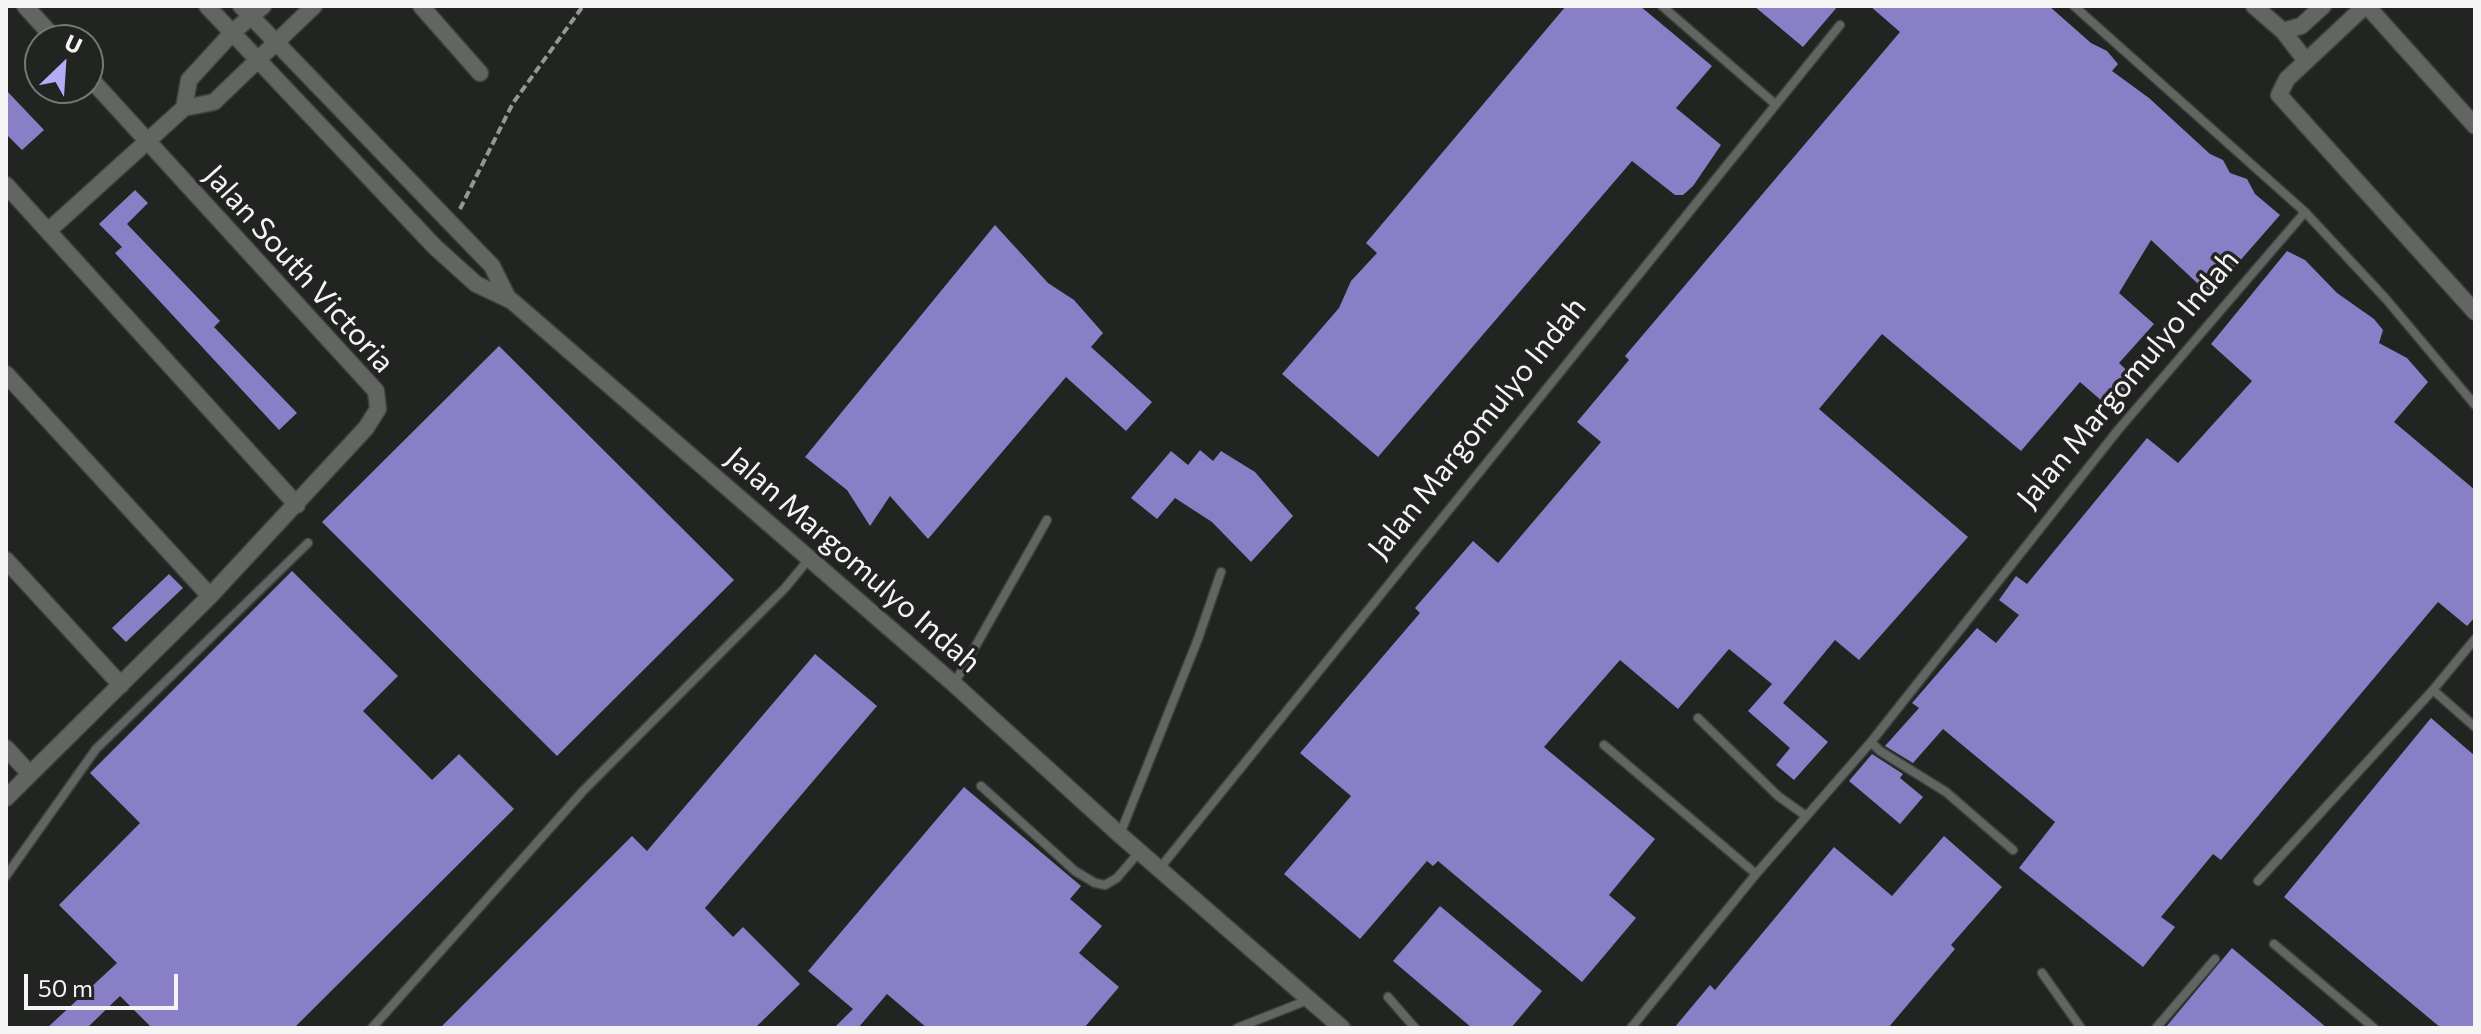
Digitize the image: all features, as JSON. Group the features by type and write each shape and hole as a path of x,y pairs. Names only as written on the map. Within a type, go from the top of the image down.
{"street":[{"path":"25,6 41,24"},
{"path":"207,6 435,247 476,284 507,296"},
{"path":"48,231 184,108 214,102 314,6"},
{"path":"421,6 480,73"},
{"path":"2254,6 2283,31 2306,61"},
{"path":"2283,31 2301,26 2323,6"},
{"path":"2475,126 2366,6 2287,79 2279,95 2475,312"},
{"path":"184,108 189,80 252,9 276,44 492,266 507,296"},
{"name":"Jalan South Victoria","path":"6,798 210,596 297,505 366,428 378,409 376,391 104,94"},
{"path":"6,185 297,505"},
{"name":"Jalan Margomulyo Indah","path":"507,296 954,684 1309,1000 1333,1025"},
{"path":"6,374 210,596"},
{"path":"6,560 121,685"},
{"path":"6,748 30,774"}],"lane":[{"path":"1662,6 1774,103"},
{"path":"2074,6 2305,212 2386,299 2475,405"},
{"name":"Jalan Margomulyo Indah","path":"1160,868 1840,25"},
{"name":"Jalan Margomulyo Indah","path":"1631,1028 1756,874 1871,742 2118,430 2305,212"},
{"path":"954,684 1047,520"},
{"path":"6,876 96,749 308,543"},
{"path":"372,1028 583,791 809,559"},
{"path":"1119,834 1198,639 1221,572"},
{"path":"2258,881 2433,690 2475,639"},
{"path":"2433,690 2475,727"},
{"path":"1698,718 1778,796 1806,816"},
{"path":"1871,742 1880,751 1946,792 2013,850"},
{"path":"1604,745 1756,874"},
{"path":"981,786 1075,871 1095,883 1105,885 1117,878 1140,851"},
{"path":"2274,944 2374,1028"},
{"path":"2156,1028 2215,959"},
{"path":"2042,973 2081,1028"},
{"path":"1388,997 1415,1028"},
{"path":"1237,1028 1309,1000"}],"path":[{"path":"451,226 513,103 583,6"}],"building":[{"path":"1566,6 1640,6 1712,66 1676,108 1721,145 1693,186 1683,195 1675,195 1632,161 1378,457 1282,374 1339,308 1351,281 1377,253 1366,243"},
{"path":"1754,6 1838,6 1803,47"},
{"path":"1870,6 2049,6 2091,43 2107,51 2118,64 2112,71 2149,98 2210,154 2223,160 2230,173 2247,179 2255,194 2280,215 2210,295 2151,240 2119,293 2154,324 2119,363 2136,379 2110,408 2080,382 2021,451 1882,334 1819,409 1968,537 1859,660 1835,640 1783,703 1828,742 1794,780 1776,765 1790,748 1748,711 1772,684 1729,649 1678,709 1620,660 1544,747 1655,839 1609,895 1636,918 1582,982 1438,861 1433,866 1427,861 1360,939 1284,874 1351,796 1300,753 1420,613 1415,608 1473,541 1498,563 1601,442 1577,422 1629,360 1625,356 1900,32"},
{"path":"6,90 44,130 22,150 6,134"},
{"path":"135,190 148,203 127,224 220,321 214,327 297,413 279,430 115,253 122,247 99,224"},
{"path":"995,225 1048,283 1074,300 1103,333 1091,347 1152,402 1126,431 1066,377 928,539 890,496 870,526 847,490 805,457"},
{"path":"2287,251 2305,260 2337,293 2374,319 2383,330 2379,343 2407,358 2428,382 2394,422 2475,490 2475,617 2467,626 2438,602 2221,860 2213,854 2161,917 2175,927 2143,967 2019,868 2055,822 1943,729 1913,763 1885,746 1919,708 1912,703 1977,628 1996,643 2019,615 1999,600 2016,576 2027,584 2147,438 2178,463 2252,381 2211,344"},
{"path":"499,346 734,580 557,756 322,522"},
{"path":"1200,450 1213,461 1221,451 1255,472 1293,516 1251,562 1212,522 1175,498 1157,519 1131,498 1171,451 1188,465"},
{"path":"292,571 398,676 363,711 432,780 459,754 514,809 294,1028 152,1028 120,996 87,1028 47,1028 117,963 59,905 140,823 90,773"},
{"path":"169,574 183,588 126,642 112,628"},
{"path":"815,654 877,706 705,908 733,937 743,927 800,984 755,1028 440,1028 632,836 647,851"},
{"path":"2431,718 2475,756 2475,1028 2441,1028 2284,897"},
{"path":"1872,754 1903,774 1900,778 1923,797 1900,824 1849,781"},
{"path":"964,787 1081,886 1070,899 1102,926 1079,953 1119,987 1084,1028 927,1028 887,994 858,1028 834,1028 853,1009 808,971"},
{"path":"1944,836 2002,887 1951,945 1955,949 1888,1028 1674,1028 1710,985 1715,990 1834,847 1892,896"},
{"path":"1440,906 1542,991 1511,1028 1472,1028 1393,961"},
{"path":"2232,948 2327,1028 2165,1028"}]}
